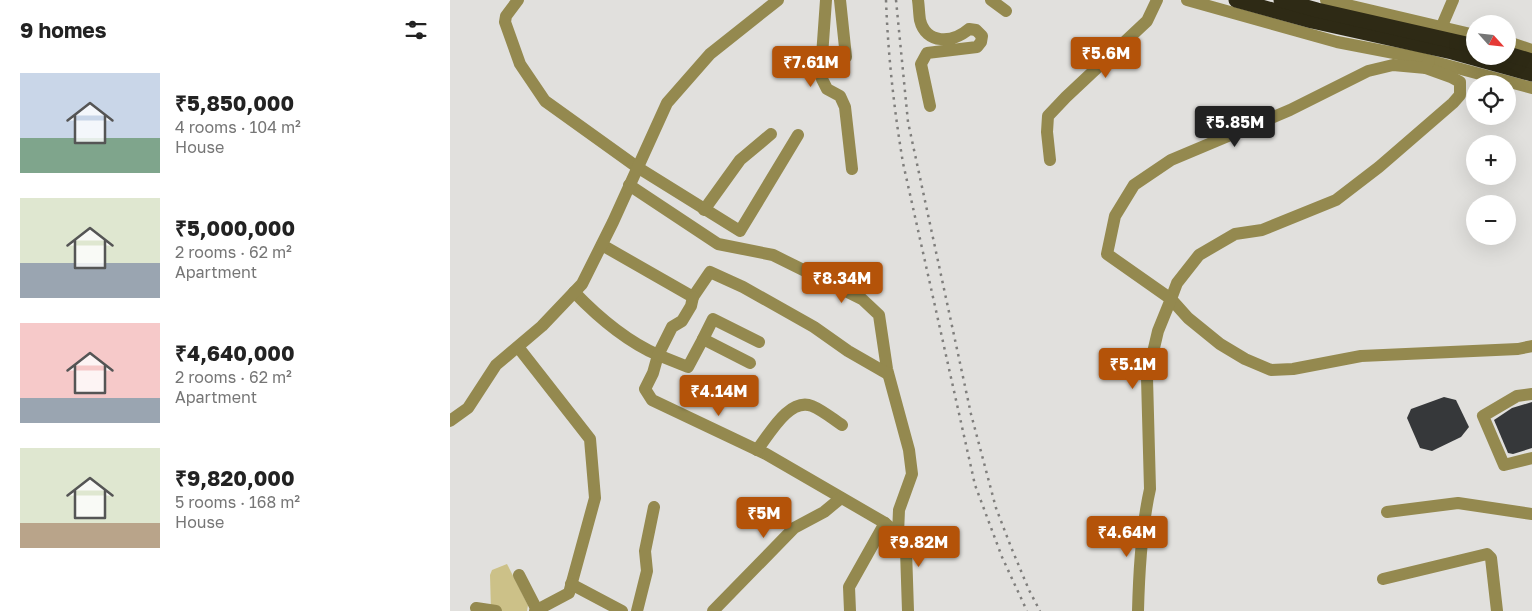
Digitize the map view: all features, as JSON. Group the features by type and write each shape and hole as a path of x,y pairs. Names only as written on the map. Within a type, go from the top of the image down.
{"highway":[{"path":"1236,0 1312,21 1452,52 1532,74"},
{"path":"1281,0 1439,32 1466,42"},
{"path":"1516,56 1532,61"}],"street":[{"path":"518,0 506,16 505,22 520,64 545,101 637,168 740,231 798,135"},
{"path":"450,421 468,408 496,365 542,326 582,284 602,245 667,103 710,54 778,0"},
{"path":"826,0 822,79 827,88 840,96 845,107 852,168"},
{"path":"840,0 844,19 846,57"},
{"path":"918,0 920,21 925,31 933,38 941,40 960,36 968,29 976,30 982,36 981,42 976,47 927,53 924,57 921,64 930,106"},
{"path":"991,0 1006,10"},
{"path":"1050,160 1046,132 1048,116 1066,96 1147,21 1157,0"},
{"path":"1187,0 1337,42 1532,88"},
{"path":"1439,32 1453,0"},
{"path":"1333,1 1439,32 1466,34"},
{"path":"1516,45 1532,50"},
{"path":"1138,611 1140,566 1146,506 1150,489 1147,378 1158,331 1171,299 1177,283 1199,254 1235,234 1262,230 1336,200 1453,103 1460,95 1460,82 1428,65 1393,65 1368,71 1290,110 1171,160 1134,185 1115,216 1106,254 1171,299 1188,318 1220,344 1245,359 1270,370 1293,369 1361,356 1518,349 1532,346"},
{"path":"704,210 740,160 772,134"},
{"path":"629,185 718,244 773,255 862,299 879,315 888,374 909,450 912,474 899,510 898,534"},
{"path":"602,245 693,297"},
{"path":"888,374 848,351 814,327 710,272 693,297 691,306 682,321 672,328 658,355 645,389 652,400 757,450 884,523 898,534 906,550 908,611"},
{"path":"574,292 587,305 638,346 688,367 713,319 759,342"},
{"path":"703,339 750,363"},
{"path":"518,347 590,439 594,498 569,593 536,611 519,575"},
{"path":"1532,394 1517,396 1483,416 1504,466 1532,458"},
{"path":"757,450 794,406 801,404 812,406 842,425"},
{"path":"713,611 794,528 824,512 841,498"},
{"path":"1387,512 1458,503 1532,514"},
{"path":"637,611 646,571 645,551 654,507"},
{"path":"850,611 849,587 884,523"},
{"path":"1383,579 1487,554 1491,558 1497,611"},
{"path":"571,584 622,611"},
{"path":"476,608 496,611"}],"shaded area":[{"path":"507,564 528,605 527,611 491,611 490,575 492,570"}],"building":[{"path":"1444,397 1456,400 1469,427 1461,437 1432,451 1420,448 1407,418 1411,409"},
{"path":"1532,402 1532,448 1513,454 1508,453 1494,420 1512,408"}],"railway":[{"path":"886,0 892,82 903,163 975,485 1002,557 1027,611"},
{"path":"896,0 908,122 971,414 996,508 1029,590 1040,611"}]}
